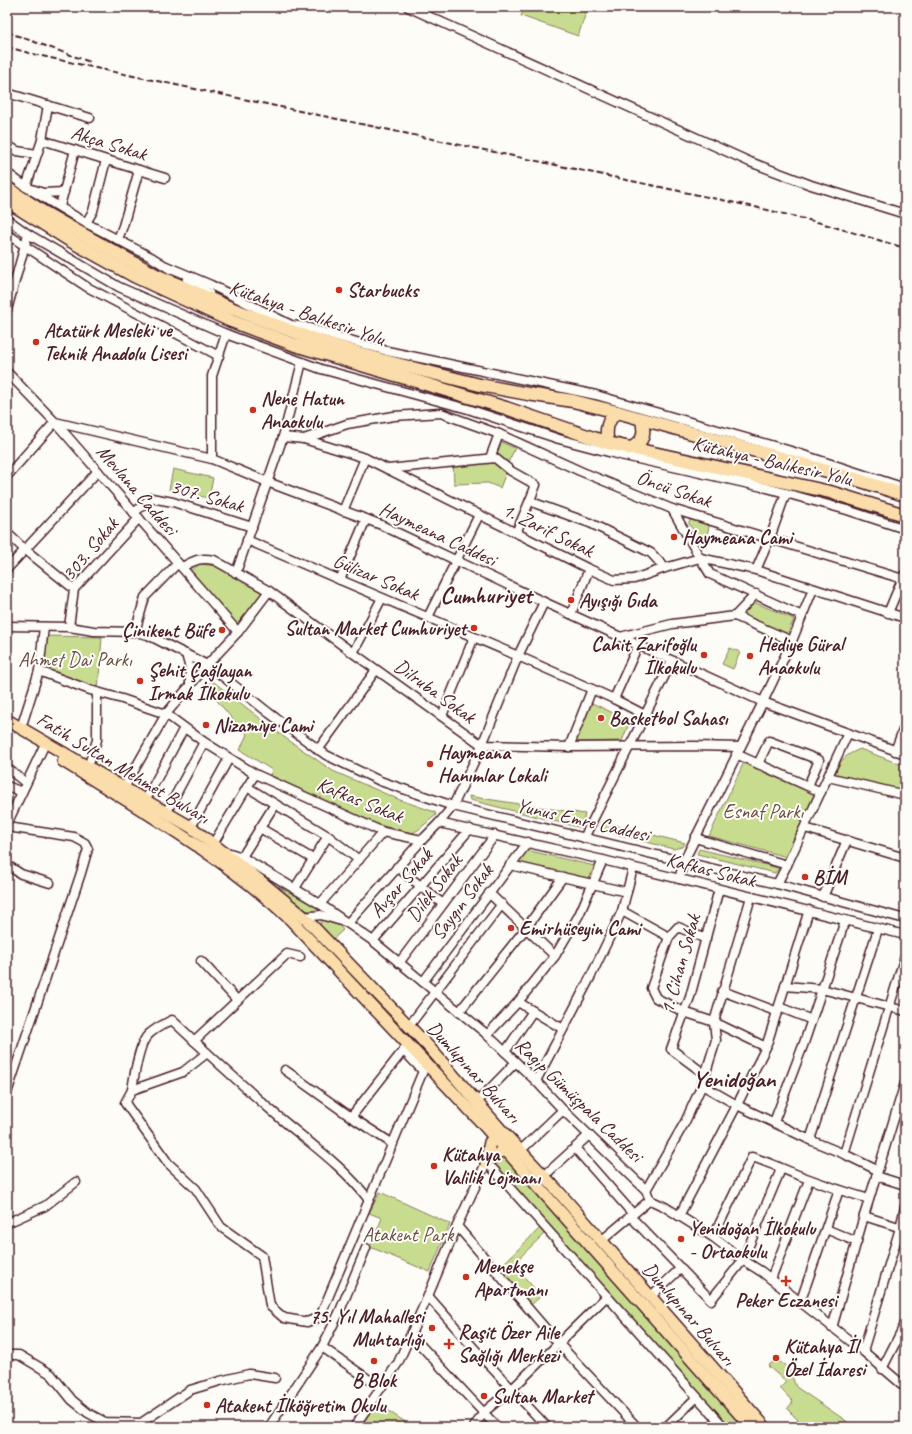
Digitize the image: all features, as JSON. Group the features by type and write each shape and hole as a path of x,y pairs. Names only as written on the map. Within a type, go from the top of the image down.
{"highway":[{"name":"Kütahya - Balıkesir Yolu","path":"7,188 43,212 156,275 233,309 310,338 382,360 480,385 573,401 617,412 852,478 905,495"},
{"name":"Kütahya - Balıkesir Yolu","path":"7,201 69,240 134,276 231,321 295,345 506,408 608,442 830,492 905,515"},
{"path":"608,442 606,437 607,425 612,416 617,412"},
{"path":"630,448 637,445 642,440 644,432 642,420"}],"main road":[{"name":"Fatih Sultan Mehmet Bulvarı","path":"7,720 191,827 215,850"},
{"name":"Fatih Sultan Mehmet Bulvarı","path":"7,729 43,748 132,803 215,850"},
{"name":"Dumlupınar Bulvarı","path":"215,850 258,879 304,917 409,1026 477,1102 498,1134"},
{"name":"Dumlupınar Bulvarı","path":"215,850 291,920 405,1047 508,1144 751,1427"},
{"path":"486,1163 490,1142 498,1134"},
{"name":"Dumlupınar Bulvarı","path":"508,1144 520,1151 544,1176 765,1427"},
{"path":"486,1163 508,1144"}],"street":[{"path":"408,7 750,162 811,185 905,214"},
{"path":"7,93 90,118"},
{"path":"26,187 42,140 48,105"},
{"name":"Akça Sokak","path":"42,140 165,178"},
{"path":"7,145 17,151 37,154"},
{"path":"60,206 75,150"},
{"path":"86,223 93,211 106,160"},
{"path":"118,239 139,170"},
{"path":"7,173 26,187 60,206 86,223 166,266 233,309"},
{"path":"26,187 43,193 64,192"},
{"path":"7,219 28,234 119,287 226,334 321,369 468,410 559,439 620,455 786,493 847,510 905,529"},
{"path":"7,234 87,287 218,356"},
{"path":"8,305 28,234"},
{"path":"130,261 136,249"},
{"path":"166,266 212,285 290,325 306,327 387,351 596,395 791,451 905,488"},
{"path":"212,459 212,376 226,334"},
{"path":"236,573 283,437 302,362"},
{"path":"7,385 10,375"},
{"name":"Mevlana Caddesi","path":"10,375 55,422 238,632"},
{"name":"Öncü Sokak","path":"304,439 347,424 394,416 441,413 499,434 580,471 672,509 904,576"},
{"path":"7,476 55,422"},
{"name":"Haymeana Caddesi","path":"55,422 212,459 267,482 366,519 763,702 905,754"},
{"path":"490,458 499,434"},
{"path":"283,437 304,439"},
{"name":"1. Zarif Sokak","path":"304,439 365,458 588,569 614,580 634,579 700,558"},
{"path":"343,511 365,458"},
{"path":"388,469 495,458 511,471 536,484 536,488 516,533"},
{"path":"7,569 98,471"},
{"path":"756,570 770,538 786,493"},
{"name":"307. Sokak","path":"136,515 152,498 173,502 252,527"},
{"path":"530,500 537,504 590,523 630,543 651,554 665,568"},
{"path":"672,509 710,574 802,616"},
{"name":"303. Sokak","path":"69,627 74,589 136,515"},
{"path":"428,617 479,515"},
{"path":"340,580 366,519"},
{"path":"7,533 25,550 74,589"},
{"name":"Gülizar Sokak","path":"247,540 518,656 614,699 645,715"},
{"name":"Dilruba Sokak","path":"180,565 204,558 214,560 269,590 376,670 482,745 569,747 694,746 738,751"},
{"path":"700,558 756,570 905,618"},
{"path":"135,632 145,597 180,565"},
{"path":"571,614 588,569"},
{"path":"888,613 904,576"},
{"path":"679,879 684,861 763,702 792,641 814,589"},
{"path":"124,788 166,714 190,684 238,632 269,590"},
{"path":"735,616 756,594"},
{"path":"354,653 382,598"},
{"path":"439,823 453,806 482,745 518,656 544,602"},
{"path":"620,637 672,624 735,616 792,641"},
{"name":"Yunus Emre Caddesi","path":"7,626 69,627 94,631 135,632 148,635 207,665 318,750 380,781 453,806 777,884 905,919"},
{"path":"21,728 39,671 44,626"},
{"path":"442,716 474,637"},
{"path":"614,699 638,645"},
{"path":"186,654 190,669 190,684"},
{"path":"584,838 672,661"},
{"path":"318,750 376,670"},
{"name":"Kafkas Sokak","path":"39,671 97,692 166,714 204,742 255,774 383,832 422,840 439,823 470,829 809,910 845,921 905,935"},
{"path":"569,747 592,689"},
{"path":"88,767 97,740 97,692"},
{"path":"895,751 905,725"},
{"path":"145,801 184,728"},
{"path":"777,884 805,828 848,733"},
{"path":"758,764 770,741 819,760 808,786"},
{"path":"166,813 204,742"},
{"path":"7,1093 88,849 84,843 74,838 7,824 43,748"},
{"path":"738,751 758,764 821,792"},
{"path":"191,827 229,758"},
{"path":"7,768 26,783"},
{"path":"215,850 255,774"},
{"path":"828,777 905,795"},
{"path":"7,786 22,792"},
{"path":"247,787 328,836 359,860"},
{"path":"242,857 275,804"},
{"path":"260,828 313,859"},
{"path":"805,828 905,858"},
{"name":"Avşar Sokak","path":"373,942 470,829"},
{"path":"320,904 383,832"},
{"name":"Dilek Sokak","path":"399,963 495,835"},
{"path":"295,888 328,836"},
{"path":"695,838 787,865"},
{"path":"304,917 321,915 348,923 422,840"},
{"path":"823,897 847,840"},
{"name":"Saygın Sokak","path":"423,982 528,842"},
{"name":"Ragıp Gümüşpala Caddesi","path":"215,850 242,857 295,888 348,923 423,982 487,1035 536,1080 563,1110 646,1190 650,1200"},
{"path":"487,1035 518,1002 555,956 579,915 603,860"},
{"path":"7,865 21,874 50,883"},
{"path":"510,865 627,892"},
{"path":"397,867 443,904"},
{"path":"536,1080 591,976 622,911 633,868"},
{"path":"459,1012 526,928 563,877"},
{"name":"1. Cihan Sokak","path":"706,1075 671,1049 690,997 719,889"},
{"path":"489,893 555,956"},
{"path":"646,1190 685,1122 706,1075 716,1040 714,1022 750,897"},
{"path":"409,1026 502,904"},
{"path":"679,1216 766,1047 809,910"},
{"path":"622,911 669,937"},
{"path":"774,1122 812,1020 845,921"},
{"path":"706,939 678,927 669,937 651,988 656,998 684,1012 714,1022 766,1047"},
{"path":"810,1140 878,929"},
{"path":"194,1041 287,954 300,957"},
{"path":"844,1154 905,956"},
{"path":"202,961 237,1000"},
{"path":"785,986 822,988 855,999 905,1011"},
{"path":"722,991 812,1020"},
{"path":"518,1002 563,1029"},
{"path":"505,1052 533,1011"},
{"path":"351,1116 405,1047 423,1071 393,1144 320,1317 307,1322 284,1318 270,1306 262,1256 221,1227 196,1189 168,1163 125,1103 132,1090 141,1050 147,1036 172,1020 281,1119 341,1168 369,1200"},
{"path":"132,1090 183,1072 207,1053"},
{"path":"477,1102 516,1062"},
{"path":"285,1070 393,1144"},
{"path":"832,1328 876,1173 905,1083"},
{"path":"702,1085 737,1105 810,1140 844,1154 876,1173 905,1186"},
{"path":"520,1151 563,1110"},
{"path":"544,1176 589,1135"},
{"path":"575,1148 632,1215 711,1300 743,1260 781,1169"},
{"path":"713,1237 752,1157 809,1180 869,1200"},
{"path":"354,1427 398,1363 428,1296 456,1226 486,1163 724,1427"},
{"path":"771,1279 809,1180"},
{"path":"7,1223 45,1206 76,1182"},
{"path":"800,1304 839,1190"},
{"path":"601,1241 650,1200 665,1207 713,1237 771,1279 800,1304 863,1351 882,1369 905,1387"},
{"path":"863,1351 903,1229 905,1207"},
{"path":"864,1216 903,1229"},
{"path":"456,1226 559,1344 637,1427"},
{"path":"826,1229 857,1242"},
{"path":"269,1427 322,1347 339,1313 366,1248"},
{"path":"650,1297 681,1268"},
{"path":"428,1296 478,1353 547,1427"},
{"path":"474,1427 484,1412 512,1389 607,1296"},
{"path":"882,1369 905,1324"},
{"path":"411,1335 484,1412 496,1427"},
{"path":"322,1347 381,1388"},
{"path":"7,1355 19,1355 51,1374 72,1400 88,1413 105,1422 139,1425 190,1390 248,1374 275,1378"},
{"path":"666,1427 697,1397"}],"green space":[{"path":"525,7 588,7 578,36 521,16"},
{"path":"498,441 515,448 506,467 492,456"},
{"path":"490,459 507,470 500,488 488,483 454,484 453,463"},
{"path":"173,469 213,478 209,498 169,490"},
{"path":"693,518 710,524 704,544 689,524 689,521"},
{"path":"200,564 216,566 263,593 238,626 190,571"},
{"path":"751,601 794,619 787,635 738,615"},
{"name":"Ahmet Dai Parkı","path":"46,636 102,637 98,691 41,669"},
{"path":"730,648 740,652 733,669 722,664"},
{"path":"210,679 284,737 333,771 400,800 435,812 436,815 412,833 398,830 359,819 270,775 272,770 240,750 247,734 204,685"},
{"path":"592,703 630,721 622,741 573,742"},
{"path":"860,749 905,766 905,792 835,774 844,758"},
{"name":"Esnaf Parkı","path":"745,760 816,793 787,857 709,836"},
{"path":"469,796 585,814 582,828 470,800"},
{"path":"601,822 685,843 682,847 673,849 601,830 599,826"},
{"path":"699,849 779,868 775,873 697,854"},
{"path":"526,850 599,867 593,879 518,863"},
{"path":"278,886 321,910 321,912 303,910"},
{"path":"322,917 337,923 343,930 333,939 320,927"},
{"path":"502,1156 506,1158 743,1427 726,1427 493,1164"},
{"name":"Atakent Park","path":"380,1192 450,1224 430,1272 370,1247 382,1218 369,1213"},
{"path":"540,1228 545,1233 513,1264 541,1296 531,1305 498,1269"},
{"path":"773,1362 780,1362 789,1368 796,1387 853,1427 805,1427 787,1409 793,1402 780,1388 786,1382 768,1366"},
{"path":"376,1403 413,1427 361,1427"}],"railway":[{"path":"7,32 90,62"},
{"path":"7,47 105,70 755,207 821,223 905,248"}],"place":[{"name":"Starbucks","path":"339,290"},
{"name":"Atatürk Mesleki ve Teknik Anadolu Lisesi","path":"36,342"},
{"name":"Nene Hatun Anaokulu","path":"253,410"},
{"name":"Haymeana Cami","path":"674,537"},
{"name":"Ayışığı Gıda","path":"571,600"},
{"name":"Sultan Market Cumhuriyet","path":"474,628"},
{"name":"Çinikent Büfe","path":"222,630"},
{"name":"Cahit Zarifoğlu İlkokulu","path":"704,655"},
{"name":"Hediye Güral Anaokulu","path":"750,656"},
{"name":"Şehit Çağlayan Irmak İlkokulu","path":"140,681"},
{"name":"Basketbol Sahası","path":"601,718"},
{"name":"Nizamiye Cami","path":"206,725"},
{"name":"Haymeana Hanımlar Lokali","path":"430,764"},
{"name":"BİM","path":"805,877"},
{"name":"Emirhüseyin Cami","path":"511,928"},
{"name":"Kütahya Valilik Lojmanı","path":"434,1166"},
{"name":"Yenidoğan İlkokulu - Ortaokulu","path":"681,1239"},
{"name":"Menekşe Apartmanı","path":"466,1277"},
{"name":"Peker Eczanesi","path":"786,1281"},
{"name":"75. Yıl Mahallesi Muhtarlığı","path":"432,1328"},
{"name":"Raşit Özer Aile Sağlığı Merkezi","path":"449,1344"},
{"name":"Kütahya İl Özel İdaresi","path":"776,1358"},
{"name":"B Blok","path":"374,1361"},
{"name":"Sultan Market","path":"484,1396"},
{"name":"Atakent İlköğretim Okulu","path":"207,1405"}],"district":[{"name":"Cumhuriyet","path":"486,595"},
{"name":"Yenidoğan","path":"734,1079"}]}
